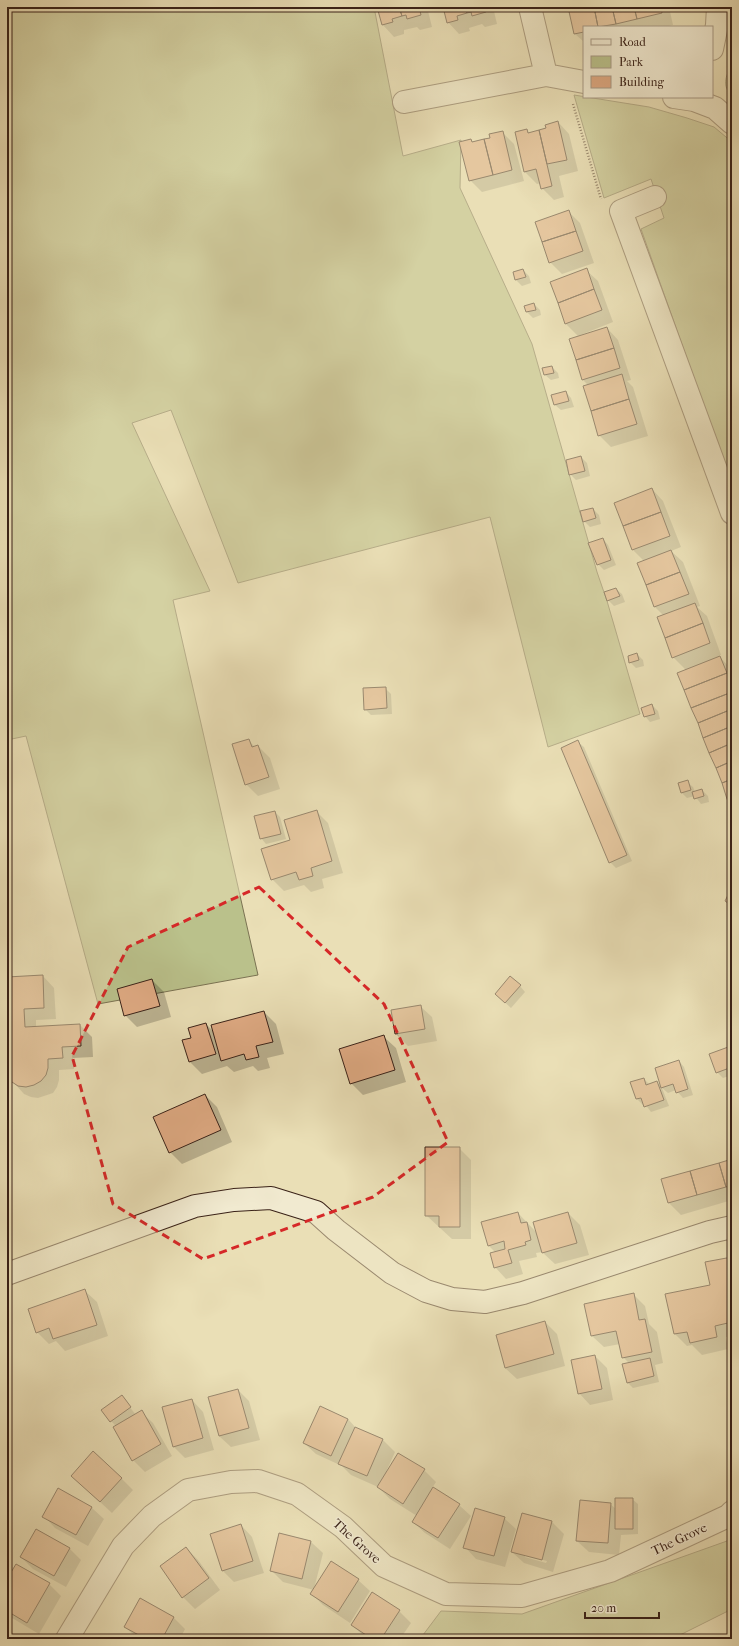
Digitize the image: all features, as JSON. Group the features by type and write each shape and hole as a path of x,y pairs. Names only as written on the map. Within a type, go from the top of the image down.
{"street":[{"path":"404,102 565,79 530,7"},
{"path":"713,46 722,18"},
{"path":"688,98 714,108 732,123"},
{"path":"655,196 621,211 732,513"},
{"path":"7,1274 195,1206 234,1200 271,1198 316,1212 336,1230 392,1273 426,1291 452,1299 485,1302 523,1293 710,1232 732,1227"},
{"name":"The Grove","path":"67,1639 123,1546 152,1516 188,1490 231,1482 258,1481 297,1494 343,1528 384,1566 446,1594 522,1596 610,1571 728,1516 732,1512"}],"path":[{"path":"565,79 602,203 621,211"}],"highlighted area":[{"path":"259,887 384,1004 448,1142 373,1197 203,1259 113,1204 72,1056 128,947"}],"green space":[{"path":"7,7 374,7 403,156 461,140 460,188 532,344 597,572 640,714 548,747 490,517 238,583 171,410 132,423 210,591 173,600 258,975 98,1004 26,736 7,740"},
{"path":"732,65 732,96 727,89 726,77"},
{"path":"574,95 583,96 583,98 593,98 649,107 687,118 714,127 732,142 732,486 641,229 664,218 651,179 604,198"},
{"path":"732,1535 732,1609 672,1639 420,1639 441,1611 522,1614 727,1541"}],"building":[{"path":"377,7 399,7 402,16 392,19 393,22 382,25"},
{"path":"399,7 419,7 421,15 407,19 406,15 402,16"},
{"path":"443,7 465,7 467,13 457,16 458,20 447,23"},
{"path":"465,7 485,7 486,12 472,16 471,12 467,13"},
{"path":"568,7 594,7 598,26 583,26 583,32 574,34"},
{"path":"594,7 612,7 616,24 598,26"},
{"path":"612,7 634,7 637,19 616,24"},
{"path":"634,7 661,7 662,13 637,19"},
{"path":"558,121 567,160 547,164 539,130 546,128 545,125"},
{"path":"527,129 528,133 539,130 552,186 541,189 536,169 524,172 515,132"},
{"path":"503,131 512,170 493,175 484,139 490,138 489,134"},
{"path":"471,139 472,142 484,139 493,175 469,181 459,142"},
{"path":"569,210 576,231 542,242 535,222"},
{"path":"576,231 583,251 549,263 542,242"},
{"path":"587,268 594,289 558,303 550,282"},
{"path":"523,269 526,277 515,280 513,272"},
{"path":"594,289 602,310 565,324 558,303"},
{"path":"534,303 536,310 526,312 524,306"},
{"path":"607,327 614,348 576,360 569,339"},
{"path":"614,348 620,368 582,380 576,360"},
{"path":"552,366 554,373 544,375 542,368"},
{"path":"622,374 629,399 591,411 583,386"},
{"path":"566,391 569,401 554,405 551,395"},
{"path":"629,399 637,424 598,436 591,411"},
{"path":"581,456 585,471 569,475 566,460"},
{"path":"652,488 661,512 623,526 614,503"},
{"path":"593,508 596,518 583,522 580,511"},
{"path":"661,512 670,536 632,550 623,526"},
{"path":"603,538 611,560 597,565 588,543"},
{"path":"671,550 680,572 646,585 637,563"},
{"path":"680,572 689,594 654,607 646,585"},
{"path":"616,588 620,596 607,601 604,592"},
{"path":"695,603 703,623 665,638 657,617"},
{"path":"703,623 710,643 672,658 665,638"},
{"path":"637,653 639,660 629,663 628,656"},
{"path":"720,656 727,673 684,690 677,673"},
{"path":"727,673 732,686 732,692 691,708 684,690"},
{"path":"386,687 387,708 364,710 363,688"},
{"path":"732,692 732,709 698,723 691,708"},
{"path":"652,704 655,714 644,717 641,708"},
{"path":"732,709 732,726 703,738 698,723"},
{"path":"732,726 732,743 709,753 703,738"},
{"path":"249,739 252,747 258,745 269,777 245,785 232,744"},
{"path":"578,740 627,855 609,863 561,748"},
{"path":"732,743 732,761 716,768 709,753"},
{"path":"732,761 732,779 722,783 716,768"},
{"path":"732,779 732,797 727,799 722,783"},
{"path":"688,780 691,790 681,793 678,783"},
{"path":"702,789 704,796 694,799 692,792"},
{"path":"732,797 732,810 727,799"},
{"path":"317,810 332,861 311,868 313,876 299,880 296,872 271,880 261,849 290,840 284,820"},
{"path":"275,811 281,834 260,839 254,816"},
{"path":"728,895 732,898 732,906 725,901"},
{"path":"43,975 44,1008 24,1009 25,1027 80,1024 81,1046 62,1047 63,1058 48,1059 46,1075 41,1081 26,1087 18,1086 7,1077 7,977"},
{"path":"510,976 521,985 505,1003 495,994"},
{"path":"152,979 160,1006 124,1016 117,989"},
{"path":"421,1005 425,1029 395,1034 391,1010"},
{"path":"264,1011 273,1042 256,1046 259,1057 246,1060 244,1054 221,1061 211,1025"},
{"path":"206,1023 216,1054 189,1062 182,1040 191,1038 188,1028"},
{"path":"384,1035 395,1070 350,1084 339,1049"},
{"path":"731,1046 732,1067 716,1073 709,1054"},
{"path":"679,1060 688,1089 676,1093 673,1084 661,1088 655,1068"},
{"path":"644,1078 646,1085 657,1081 664,1100 644,1107 641,1098 636,1099 630,1082"},
{"path":"205,1094 221,1130 169,1153 153,1117"},
{"path":"425,1147 460,1147 460,1227 439,1227 439,1216 425,1216"},
{"path":"732,1159 732,1185 726,1187 719,1163"},
{"path":"719,1163 726,1187 697,1195 690,1171"},
{"path":"690,1171 697,1195 668,1203 661,1179"},
{"path":"518,1212 521,1223 527,1222 531,1240 525,1242 526,1245 508,1250 512,1263 494,1268 490,1253 505,1249 504,1241 488,1246 481,1222"},
{"path":"568,1212 577,1243 542,1253 533,1222"},
{"path":"732,1257 732,1322 715,1326 717,1337 690,1343 687,1332 674,1334 665,1294 710,1285 705,1262"},
{"path":"85,1289 97,1325 53,1339 49,1328 36,1333 28,1309"},
{"path":"634,1293 639,1320 645,1319 652,1352 622,1358 616,1331 591,1336 584,1304"},
{"path":"545,1321 554,1354 505,1368 496,1335"},
{"path":"595,1355 602,1389 578,1394 571,1360"},
{"path":"650,1358 654,1376 627,1383 622,1364"},
{"path":"238,1389 249,1428 219,1436 208,1397"},
{"path":"122,1395 131,1407 110,1422 101,1410"},
{"path":"192,1399 203,1438 173,1447 162,1407"},
{"path":"320,1406 348,1419 331,1456 303,1443"},
{"path":"142,1410 161,1444 132,1461 113,1427"},
{"path":"355,1427 383,1439 367,1476 338,1464"},
{"path":"93,1451 122,1478 100,1502 71,1476"},
{"path":"398,1453 425,1469 403,1504 377,1487"},
{"path":"433,1487 460,1504 438,1538 412,1522"},
{"path":"58,1488 92,1507 76,1535 42,1517"},
{"path":"615,1498 633,1498 633,1529 615,1529"},
{"path":"580,1500 611,1503 608,1543 576,1541"},
{"path":"475,1508 505,1517 494,1556 463,1548"},
{"path":"522,1513 552,1521 542,1560 511,1552"},
{"path":"241,1524 253,1561 222,1571 210,1534"},
{"path":"36,1529 70,1548 54,1576 20,1557"},
{"path":"279,1533 311,1541 302,1579 270,1571"},
{"path":"186,1547 209,1578 182,1598 160,1566"},
{"path":"331,1561 359,1579 338,1612 310,1594"},
{"path":"16,1564 50,1583 27,1623 7,1611 7,1579"},
{"path":"372,1592 400,1610 381,1639 372,1639 351,1625"},
{"path":"140,1598 174,1617 162,1639 146,1639 124,1627"}]}
